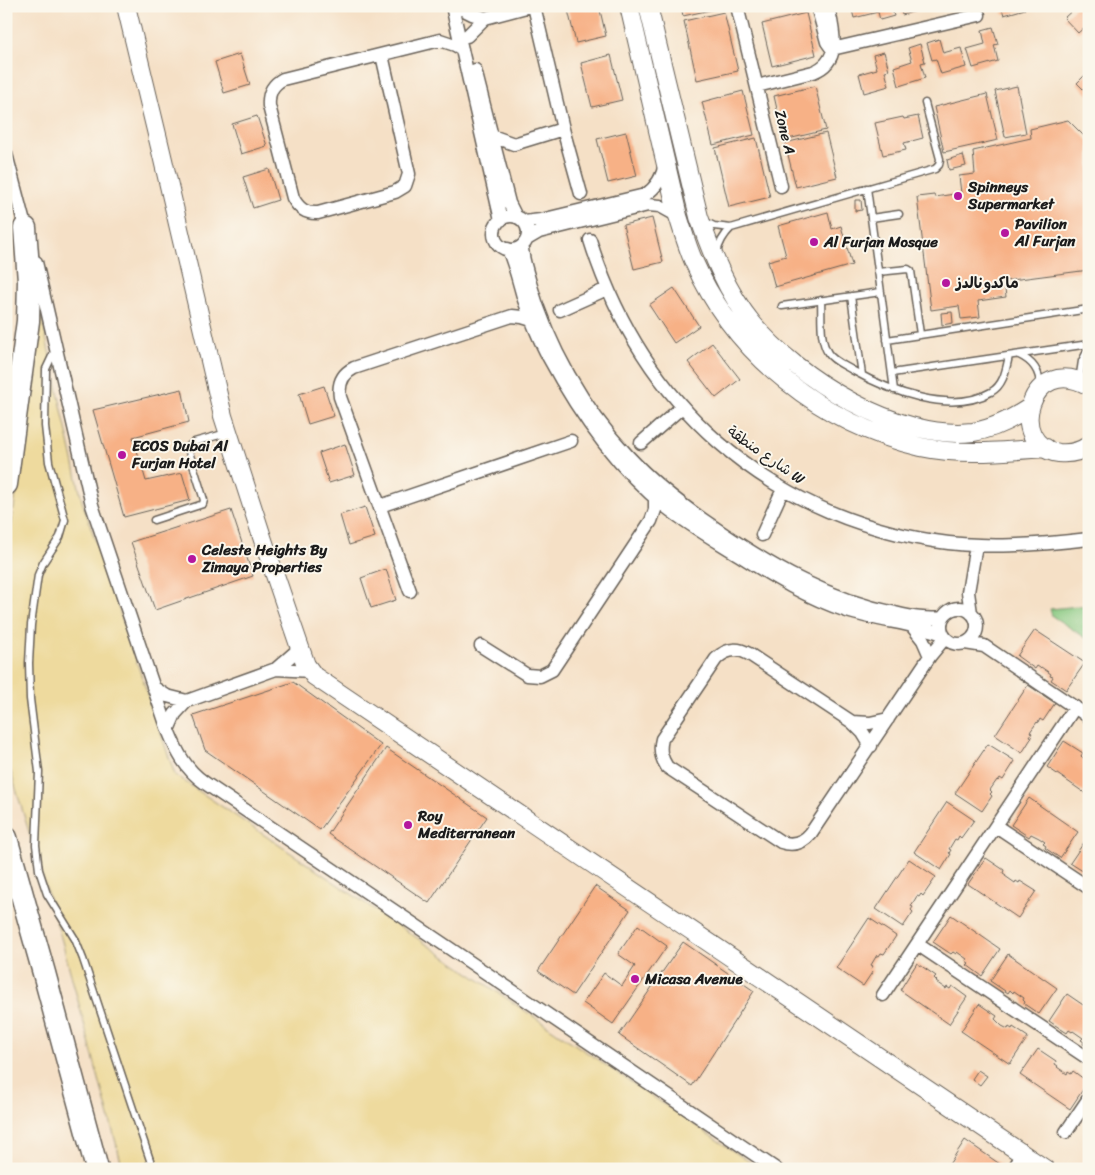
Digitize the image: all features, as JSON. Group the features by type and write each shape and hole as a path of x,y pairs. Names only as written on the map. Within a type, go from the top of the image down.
{"highway":[{"path":"6,484 28,321 29,281 25,228"},
{"path":"6,838 97,1169"}],"street":[{"path":"126,6 222,412 263,540 300,648 310,671 314,676 1045,1169"},
{"path":"467,36 485,18 530,6"},
{"path":"534,6 563,129 581,194"},
{"name":"Zone A","path":"737,6 781,186"},
{"path":"817,6 827,42 832,49"},
{"path":"756,86 819,70 828,62 835,36 828,6"},
{"path":"457,7 485,18"},
{"path":"457,7 455,21 501,220"},
{"path":"457,7 467,36 508,203 528,233 524,242 522,257 537,306 549,335 581,394 612,436 628,456 661,489 681,505 731,540 791,575 820,590 850,602 922,619 943,618"},
{"path":"1029,408 1012,419 994,427 974,432 954,433 906,424 860,406 826,388 802,371 764,336 740,307 718,264 700,217 648,8 630,10 678,216 694,263 728,322 747,344 802,393 821,406 850,422 879,434 922,447 967,452 1046,448"},
{"path":"832,49 979,15"},
{"path":"440,40 455,21"},
{"path":"382,55 409,174 405,186 395,192 318,214 303,211 297,206 293,198 269,106 269,94 272,87 282,79 440,40 462,49"},
{"path":"499,163 514,144 563,129"},
{"path":"492,136 514,144"},
{"path":"6,154 25,228 38,269 92,505 152,687 182,762 205,783 776,1169"},
{"path":"665,163 661,179 652,191 645,195 541,220 520,219 510,216 501,220 494,230 495,236 499,245 513,250 539,232 648,204 660,206 678,216"},
{"name":"شارع منطقة W","path":"590,240 608,289 634,341 656,375 682,407 708,433 738,459 783,489 819,508 857,522 888,532 936,542 976,545 1089,539"},
{"path":"508,249 524,300 547,354 588,421 620,463 655,498 674,513 785,583 815,598 847,610 944,636 954,644 965,643 984,646 1089,717"},
{"path":"560,310 608,289"},
{"path":"512,316 524,300"},
{"path":"410,591 340,397 339,391 342,378 354,368 512,316 522,316 532,320"},
{"path":"1084,383 1069,378 1059,379 1049,382 1040,388 1033,397 1029,408 1029,426 1038,442 1056,453 1077,452 1089,446"},
{"path":"641,443 682,407"},
{"path":"380,506 571,441"},
{"path":"762,535 783,489"},
{"path":"481,646 527,675 540,676 548,673 554,667 651,521 655,510 655,498"},
{"path":"651,521 662,515 674,513"},
{"path":"971,613 968,592 976,545"},
{"path":"957,609 968,592"},
{"path":"944,636 941,628 943,618 947,613 957,609 967,610 975,619 976,630 984,646"},
{"path":"912,626 923,640 930,656"},
{"path":"965,643 972,638 976,630"},
{"path":"871,746 863,733 852,722 749,654 733,649 721,654 716,659 662,740 660,754 667,767 781,842 791,844 802,842 807,838 871,746 944,636"},
{"path":"168,730 175,714 187,701 276,669 300,648"},
{"path":"276,669 310,671"},
{"path":"152,687 167,696 187,701"},
{"path":"883,995 1075,707"},
{"path":"852,722 870,723 888,719"},
{"path":"996,826 1089,888"},
{"path":"917,944 1089,1059"},
{"path":"1066,1132 1089,1098"}],"lane":[{"path":"700,217 714,226 731,228 934,169 939,165 940,159 925,103"},
{"path":"867,188 894,390"},
{"path":"871,218 899,214"},
{"path":"718,264 719,244 731,228"},
{"path":"878,272 912,271 920,334"},
{"path":"782,306 881,292"},
{"path":"851,296 862,375"},
{"path":"821,300 823,341 828,354 862,375 894,390 937,400 959,401 975,398 992,392 999,385 1009,356"},
{"path":"887,340 1089,309"},
{"path":"892,373 1018,354 1089,346"},
{"path":"1084,383 1082,361 1089,346"},
{"path":"57,347 46,369 45,426 49,462 65,520 60,537 43,563 38,575 31,625 29,662 30,699 39,772 36,832 37,858 47,894 76,939 84,959 153,1169"},
{"path":"1018,354 1032,364 1037,371 1040,388"},
{"path":"154,520 203,504 204,500 189,452 189,446 194,442 228,432"},
{"path":"1010,1169 1020,1152"}],"green space":[{"path":"1089,605 1089,640 1052,616 1050,609"}],"sand":[{"path":"38,301 82,501 175,775 760,1169 123,1169 62,941 6,756 6,564 26,424"}],"building":[{"path":"567,6 599,6 606,36 576,43"},
{"path":"681,6 724,6 724,7 683,16"},
{"path":"851,6 891,6 894,16 880,20 878,12 854,18"},
{"path":"900,6 915,6 916,11 902,15"},
{"path":"1001,6 1024,6 1025,9 1004,15"},
{"path":"1077,6 1089,6 1089,23 1078,33 1064,18"},
{"path":"724,12 738,71 697,80 684,21"},
{"path":"806,13 816,55 772,66 762,24"},
{"path":"993,27 998,44 994,45 998,61 973,68 967,49 985,44 982,30"},
{"path":"939,39 943,53 961,48 966,67 941,74 936,59 932,60 927,43"},
{"path":"920,44 925,62 921,63 925,78 899,86 894,67 912,61 908,48"},
{"path":"884,52 889,70 885,71 889,86 864,93 859,74 877,69 873,55"},
{"path":"240,54 250,85 224,93 215,62"},
{"path":"611,55 622,100 592,107 581,63"},
{"path":"1089,71 1089,95 1077,83"},
{"path":"815,86 826,130 784,140 774,96"},
{"path":"1017,86 1026,133 1005,137 995,91"},
{"path":"743,91 754,135 713,145 702,102"},
{"path":"987,94 998,140 944,152 934,107"},
{"path":"257,116 267,146 241,154 232,124"},
{"path":"918,116 923,138 904,143 906,150 883,155 875,123"},
{"name":"Pavilion Al Furjan","path":"1068,120 1089,141 1089,270 1004,281 1006,297 978,301 980,317 961,319 959,306 931,310 917,197 934,195 935,197 961,193 959,176 975,174 973,151 1031,138 1030,129"},
{"path":"626,132 637,176 608,183 597,139"},
{"path":"826,133 837,177 796,187 785,143"},
{"path":"756,138 770,197 729,207 715,148"},
{"path":"963,155 966,166 949,170 947,160"},
{"path":"269,169 278,200 253,208 243,177"},
{"path":"855,200 861,200 862,210 855,211"},
{"name":"Al Furjan Mosque","path":"828,212 832,229 841,226 852,265 775,287 768,261 786,256 778,226"},
{"path":"652,218 663,262 634,269 623,225"},
{"path":"674,288 699,326 674,343 649,305"},
{"path":"952,312 953,323 942,325 941,313"},
{"path":"712,343 740,379 716,398 688,362"},
{"path":"324,386 334,416 308,424 299,394"},
{"name":"ECOS Dubai Al Furjan Hotel","path":"182,389 189,422 133,437 146,481 182,473 190,500 124,517 93,410"},
{"path":"345,444 355,475 329,483 319,453"},
{"path":"365,507 375,537 349,545 340,515"},
{"name":"Celeste Heights By Zimaya Properties","path":"231,510 253,576 155,610 131,542"},
{"path":"386,569 396,600 371,608 361,578"},
{"path":"1035,630 1085,663 1066,690 1051,680 1053,677 1050,676 1051,674 1041,667 1037,666 1035,669 1017,656"},
{"path":"293,682 381,745 320,830 205,750 193,715"},
{"path":"1028,685 1055,703 1043,721 1040,719 1030,732 1032,737 1022,753 995,735"},
{"path":"1064,741 1083,753 1081,756 1089,763 1089,796 1047,767"},
{"path":"988,744 1015,761 1003,780 1000,778 997,780 990,790 992,796 982,811 955,793"},
{"name":"Roy Mediterranean","path":"386,748 487,817 429,903 328,834"},
{"path":"1029,798 1078,832 1060,858 1045,848 1046,846 1043,844 1045,842 1031,834 1029,837 1011,825"},
{"path":"947,802 974,820 961,838 959,836 957,840 955,839 949,849 951,854 941,870 914,852"},
{"path":"1089,835 1089,875 1070,863"},
{"path":"986,858 1004,870 1005,876 1015,883 1020,881 1036,891 1018,918 968,884"},
{"path":"909,859 936,877 923,896 921,894 919,897 917,896 911,906 913,907 911,910 913,912 903,927 876,909"},
{"path":"595,886 630,910 573,995 538,971"},
{"path":"951,915 1000,949 982,976 967,965 969,963 966,961 967,959 957,952 956,954 953,952 951,954 933,942"},
{"path":"869,918 896,936 884,954 877,955 871,965 873,966 871,969 873,971 863,986 836,968"},
{"name":"Micasa Avenue","path":"638,925 667,946 613,1024 583,1003 604,973 622,986 635,966 618,954"},
{"path":"683,942 754,991 692,1086 619,1035"},
{"path":"1008,954 1057,988 1039,1014 1024,1004 1024,998 1014,991 1013,993 1010,990 1008,993 990,981"},
{"path":"917,963 936,976 934,978 936,982 946,989 947,987 950,989 952,986 967,997 949,1024 900,990"},
{"path":"1067,994 1089,1009 1089,1048 1083,1044 1084,1042 1081,1040 1083,1038 1073,1031 1069,1030 1067,1033 1049,1021"},
{"path":"979,1004 997,1016 995,1019 1002,1026 1008,1029 1013,1027 1028,1037 1010,1064 961,1031"},
{"path":"1038,1049 1056,1061 1057,1067 1067,1074 1068,1072 1071,1074 1073,1071 1088,1082 1070,1109 1020,1075"},
{"path":"978,1070 987,1076 980,1085 972,1079"},
{"path":"965,1140 1007,1169 946,1169"}],"place":[{"name":"Spinneys Supermarket","path":"958,196"},
{"name":"Pavilion Al Furjan","path":"1005,233"},
{"name":"Al Furjan Mosque","path":"814,242"},
{"name":"ماكدونالدز","path":"946,283"},
{"name":"ECOS Dubai Al Furjan Hotel","path":"122,455"},
{"name":"Celeste Heights By Zimaya Properties","path":"192,559"},
{"name":"Roy Mediterranean","path":"408,825"},
{"name":"Micasa Avenue","path":"635,979"}]}
